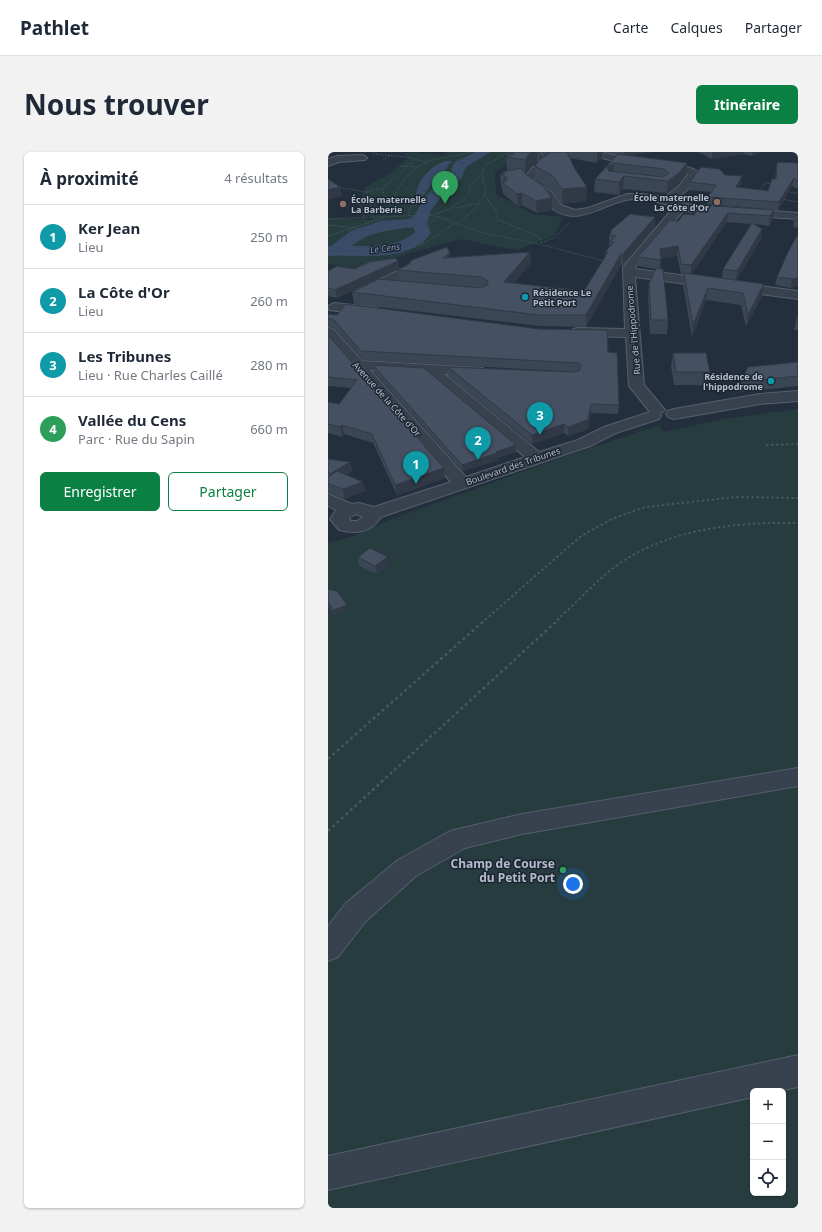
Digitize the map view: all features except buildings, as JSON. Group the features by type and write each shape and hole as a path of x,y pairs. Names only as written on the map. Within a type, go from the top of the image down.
{"street":[{"path":"536,152 544,166 535,170 528,180 548,193 556,206 567,212 587,212 627,197 650,198 667,201 685,207 798,216"},
{"path":"605,156 646,166 692,172 694,175 683,188 667,201"},
{"path":"332,162 351,158 360,164 368,157"},
{"path":"666,186 683,188"},
{"path":"752,212 761,194"},
{"path":"685,207 677,209 673,213 629,269 798,295"},
{"name":"Rue de l'Hippodrome","path":"629,269 637,386 655,413"},
{"path":"331,308 406,271"},
{"path":"378,285 400,287"},
{"path":"331,308 390,313"},
{"path":"562,332 633,333"},
{"name":"Avenue de la Côte d'Or","path":"329,333 462,483"},
{"path":"356,365 489,372"},
{"path":"429,369 536,458"},
{"path":"655,413 658,420 669,420 674,417 674,414 760,399 798,396"},
{"name":"Boulevard des Tribunes","path":"339,523 367,524 372,518 372,514 584,443 610,430 655,413"},
{"path":"328,499 339,523"},
{"path":"328,948 356,912 407,868 459,839 522,824 798,776"},
{"path":"328,1173 798,1071"}],"path":[{"path":"395,156 399,152"},
{"path":"328,236 357,228 386,217 394,193 406,176 416,167 427,162 470,152"},
{"path":"451,209 466,199 470,192 468,187 480,175 482,169 487,163 508,152"},
{"path":"409,216 409,208 422,202 435,184 447,174 462,154"},
{"path":"383,160 390,156"},
{"path":"368,157 395,156 427,162"},
{"path":"335,187 357,188 367,192 383,188 407,165 416,159"},
{"path":"401,166 407,165 416,167"},
{"path":"480,175 486,192 485,194 496,212 498,219 539,237 540,244"},
{"path":"773,183 765,183 761,194 798,202"},
{"path":"383,188 384,196 391,203"},
{"path":"363,219 367,192"},
{"path":"784,192 798,193"},
{"path":"328,254 379,253 420,246 469,215 485,194"},
{"path":"432,216 451,209 480,202"},
{"path":"328,219 363,219 416,215 440,217 484,233 540,244 605,261"},
{"path":"349,217 357,219"},
{"path":"420,246 426,235 426,230 429,224 440,217"},
{"path":"363,219 368,224"},
{"path":"540,244 556,237 572,220"},
{"path":"328,225 357,228"},
{"path":"766,446 798,444"},
{"path":"328,759 581,536 612,519 645,507 736,497 798,498"},
{"path":"328,831 619,564 650,546 682,535 722,526 769,522 798,523"}],"green space":[{"path":"411,152 441,155 449,152 522,152 495,173 496,194 533,214 563,217 555,235 517,250 461,239 350,270 328,264 328,218 372,220 373,217 356,214 365,187 389,174 408,158 403,154"},
{"name":"Champ de Course du Petit Port","path":"798,409 798,1208 328,1208 328,543 354,536 384,522 569,455 659,425 664,432 724,419"}],"water":[{"path":"445,161 452,161 448,165 445,172 430,186 418,203 415,201 420,182 424,176 433,168"}],"waterway":[{"name":"Le Cens","path":"421,219 424,210 444,184 456,176 460,165 485,152"},
{"name":"Le Cens","path":"328,251 378,251 403,246 414,241 423,233 419,224 421,219"},
{"name":"Le Cens","path":"338,247 356,234 381,226 412,223 421,219"}],"place":[{"name":"École maternelle La Côte d'Or","path":"717,202"},
{"name":"École maternelle La Barberie","path":"343,204"},
{"name":"Vallée du Cens","path":"445,204"},
{"name":"Résidence Le Petit Port","path":"525,297"},
{"name":"Résidence de l'hippodrome","path":"771,381"},
{"name":"Les Tribunes","path":"540,435"},
{"name":"La Côte d'Or","path":"478,460"},
{"name":"Ker Jean","path":"416,484"},
{"name":"Champ de Course du Petit Port","path":"563,870"}]}
